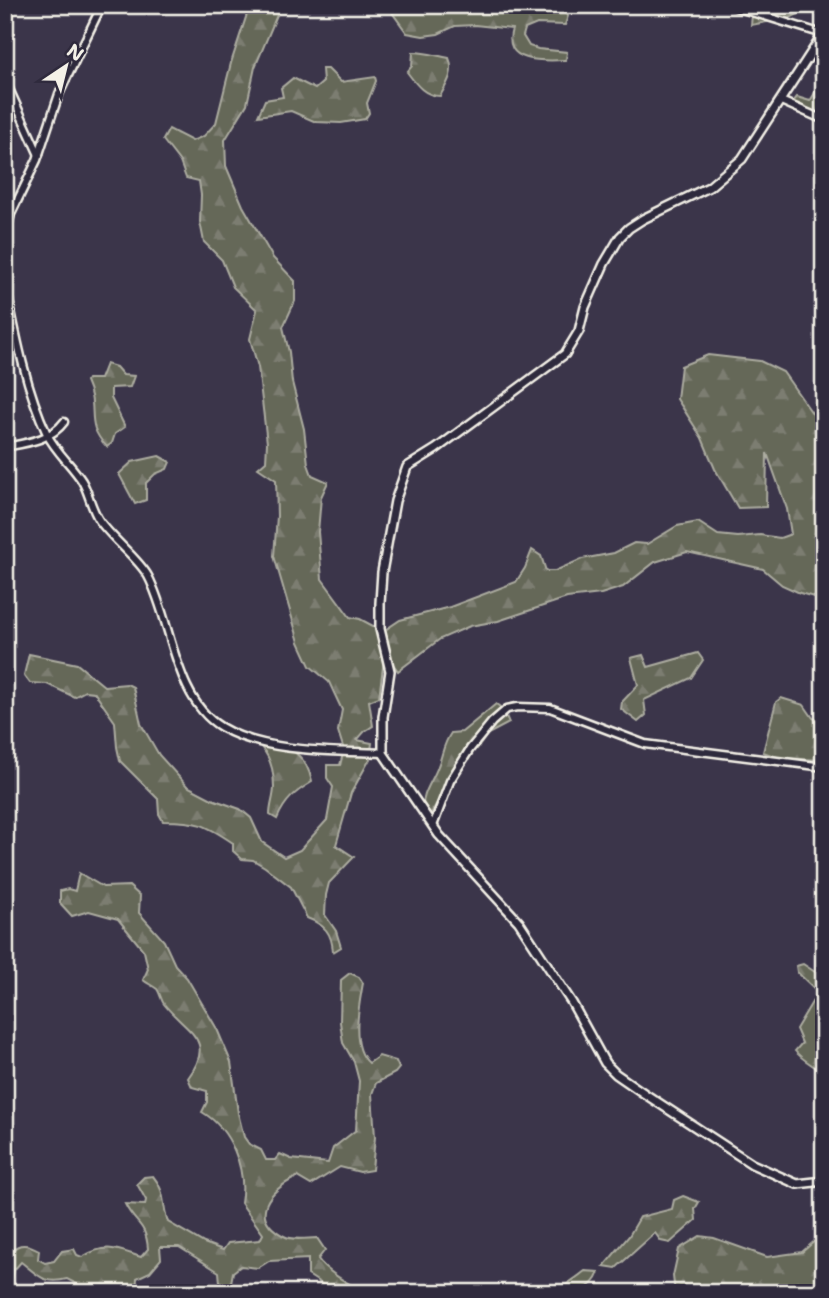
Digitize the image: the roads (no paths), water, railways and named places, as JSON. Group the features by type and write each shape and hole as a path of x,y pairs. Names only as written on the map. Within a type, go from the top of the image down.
{"street":[{"path":"5,237 16,202 39,155 59,94 102,5"},
{"path":"729,5 823,33 742,159 709,187 643,219 625,232 604,264 579,331 565,354 436,449 411,464 404,473 391,521 380,603 380,629 390,671 383,717 383,753 433,826 477,879 519,922 572,1003 609,1068 752,1164 797,1184 824,1181"},
{"path":"5,80 39,155"},
{"path":"781,101 824,120"},
{"path":"5,280 30,388 48,436 81,480 100,522 148,577 182,673 208,718 235,734 255,741 296,747 383,753"},
{"path":"5,447 48,436 64,422"},
{"path":"433,826 450,781 470,749 492,722 507,709 517,707 550,708 645,744 824,767"}]}
